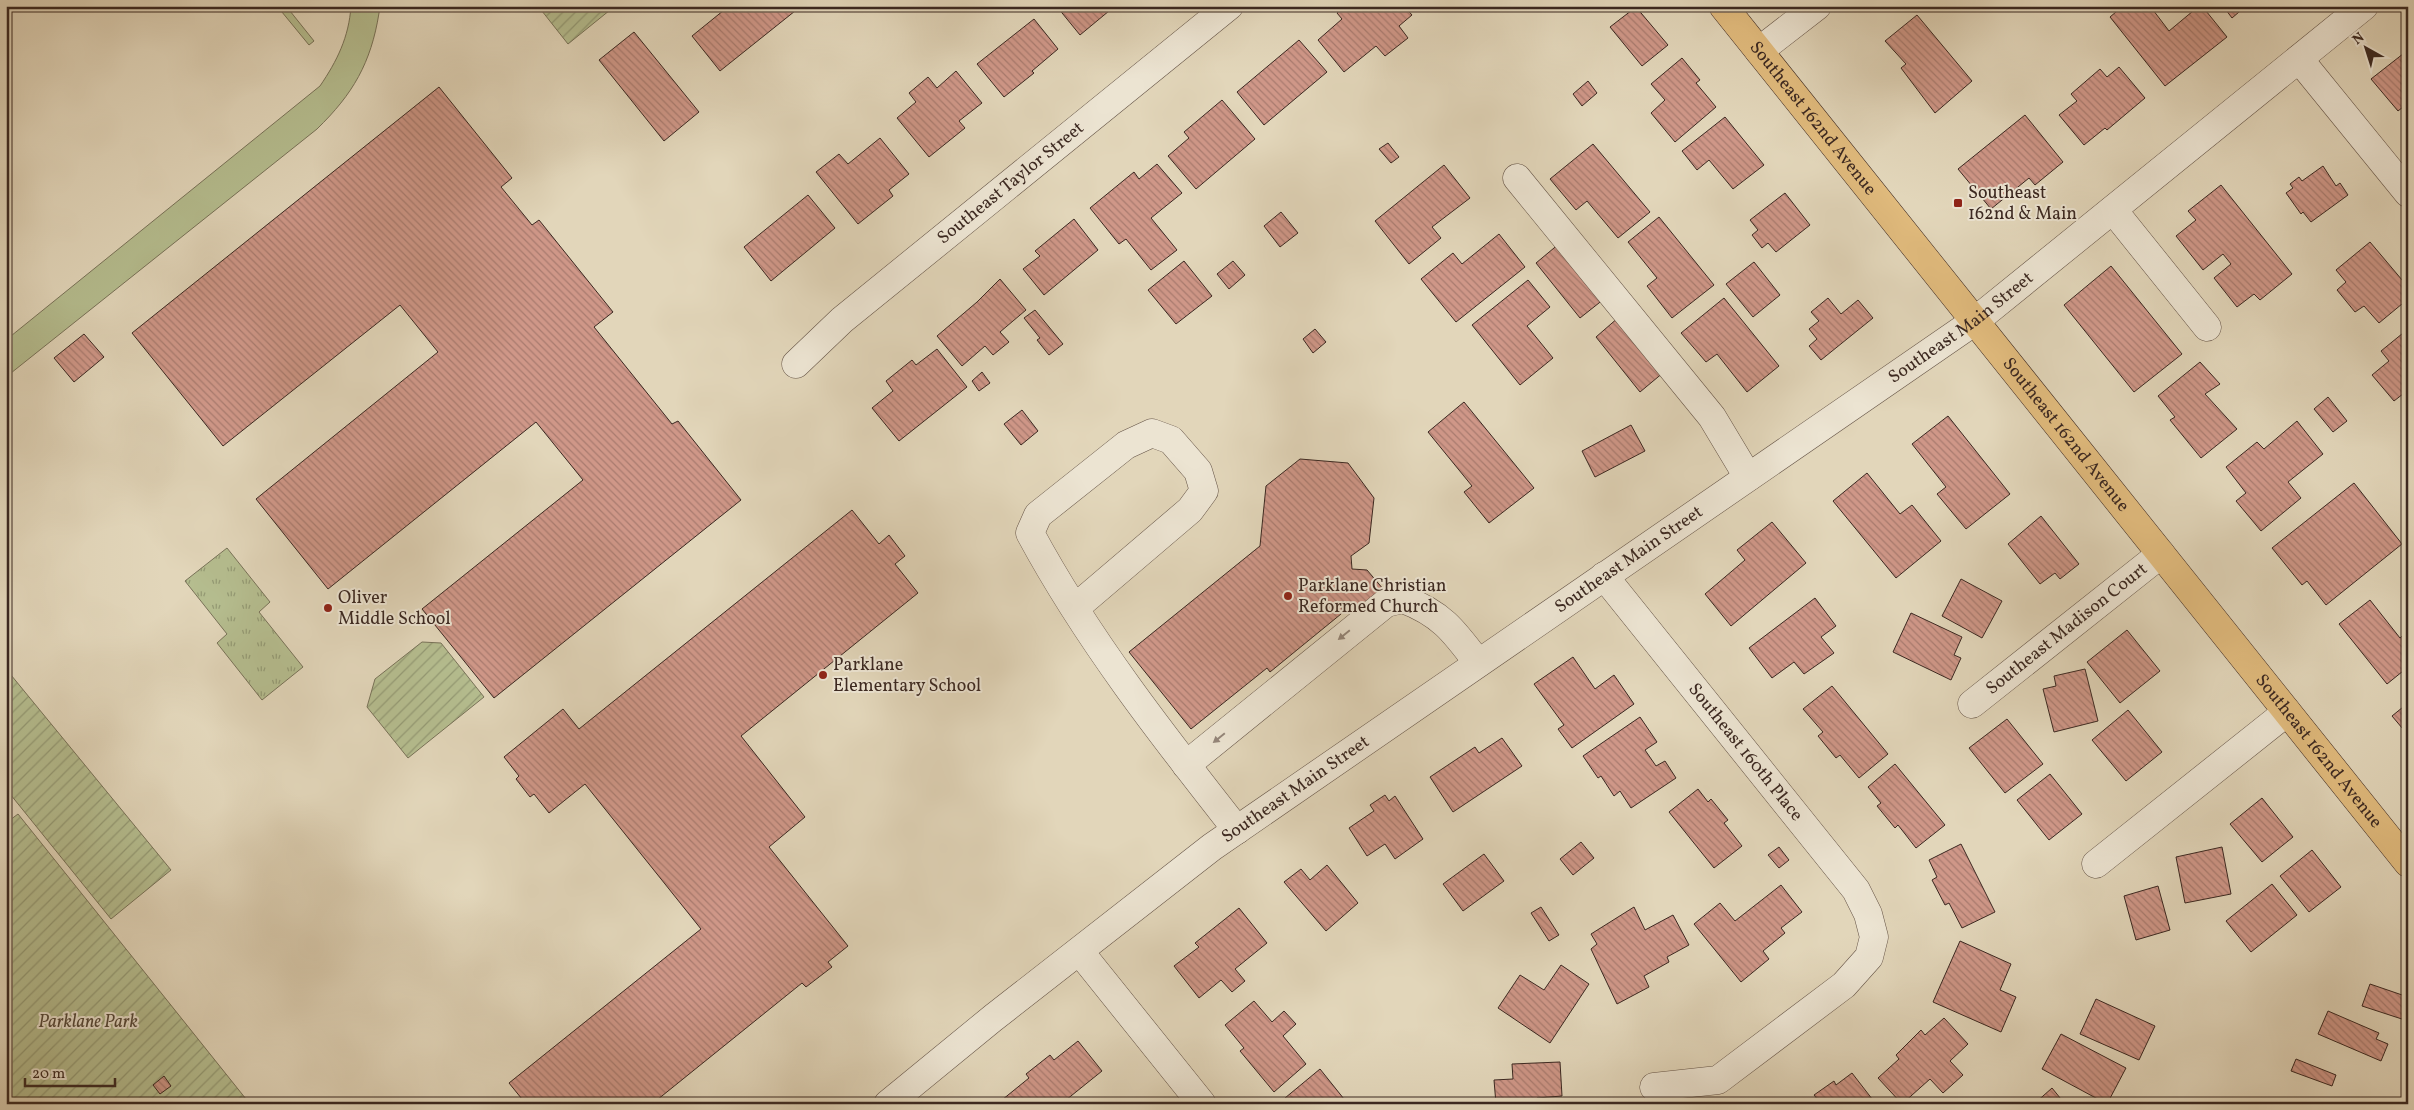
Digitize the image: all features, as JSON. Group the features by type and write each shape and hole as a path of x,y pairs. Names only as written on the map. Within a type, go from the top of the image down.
{"main road":[{"name":"Southeast 162nd Avenue","path":"1723,6 2287,712 2406,856"}],"street":[{"name":"Southeast Taylor Street","path":"796,364 842,320 1229,6"},
{"path":"1759,51 1817,6"},
{"name":"Southeast Main Street","path":"888,1104 993,1018 1237,830 1975,321 2364,6"},
{"path":"2299,59 2408,193"},
{"path":"1517,178 1712,417 1748,477"},
{"path":"2113,210 2207,328"},
{"path":"1075,608 1190,510 1204,491 1198,471 1171,440 1152,433 1126,444 1038,515 1030,533 1052,574 1075,608 1186,765 1237,830"},
{"name":"Southeast Madison Court","path":"1972,704 2161,554"},
{"name":"Southeast 160th Place","path":"1604,576 1856,890 1868,914 1874,937 1869,957 1844,985 1718,1080 1654,1087"},
{"path":"1186,765 1386,603 1403,599 1437,616 1452,628 1478,663"},
{"path":"2096,864 2287,712"},
{"path":"1080,952 1202,1104"}],"green space":[{"path":"277,6 286,6 314,41 309,45"},
{"path":"351,6 380,6 376,31 358,77 330,116 317,129 6,377 6,340 320,86 332,67 345,38"},
{"path":"538,6 615,6 568,44"},
{"path":"227,548 270,602 259,612 303,667 262,700 217,643 227,634 185,581"},
{"path":"422,642 441,643 484,697 408,758 367,707 375,679"},
{"path":"11,675 171,870 111,919 6,789 6,679"},
{"name":"Parklane Park","path":"18,814 250,1104 6,1104 6,823"}],"building":[{"path":"729,6 800,7 720,71 692,36"},
{"path":"1060,6 1115,6 1080,35 1058,8"},
{"path":"1345,6 1404,6 1412,15 1399,26 1408,38 1385,56 1376,46 1344,72 1318,40 1342,19 1337,13"},
{"path":"2123,6 2150,6 2169,31 2199,6 2202,6 2227,37 2165,86 2110,17"},
{"path":"2223,6 2246,6 2232,18"},
{"path":"1636,7 1668,45 1642,66 1610,27"},
{"path":"1917,15 1972,81 1935,113 1901,68 1906,64 1885,41"},
{"path":"1034,19 1058,49 1032,71 1034,73 1004,97 977,64"},
{"path":"634,32 699,112 664,141 599,60"},
{"path":"1299,40 1327,72 1264,125 1237,92"},
{"path":"2408,50 2408,103 2398,111 2371,79"},
{"path":"1682,58 1700,80 1696,83 1716,107 1675,142 1651,113 1665,100 1651,84"},
{"path":"2119,67 2145,98 2107,130 2105,128 2084,145 2059,115 2077,101 2071,94 2100,69 2107,77"},
{"path":"956,71 982,103 959,121 965,128 929,157 897,118 916,102 909,93 928,77 937,88"},
{"path":"1588,81 1597,93 1582,106 1573,94"},
{"path":"439,87 512,178 501,187 532,225 539,220 613,312 594,327 672,424 678,421 741,500 494,698 422,609 583,480 536,422 328,589 256,499 438,352 400,305 223,446 132,333"},
{"path":"1222,100 1255,139 1196,189 1168,156 1189,138 1184,132"},
{"path":"2025,115 2063,162 2035,185 2029,178 1991,209 1958,169"},
{"path":"1725,117 1764,165 1733,189 1709,160 1697,170 1682,151"},
{"path":"880,138 909,174 889,190 893,196 858,224 816,172 839,154 848,164"},
{"path":"1388,143 1399,157 1391,163 1379,149"},
{"path":"1593,144 1650,212 1618,238 1587,201 1576,210 1550,179"},
{"path":"1157,164 1182,193 1151,218 1177,250 1151,270 1126,239 1119,244 1090,208 1134,172 1139,179"},
{"path":"1444,165 1470,198 1432,227 1441,238 1409,264 1375,221"},
{"path":"2323,166 2336,186 2340,183 2348,195 2311,222 2303,212 2301,214 2286,193 2293,188 2290,184 2299,177 2302,181"},
{"path":"2221,185 2292,274 2260,300 2254,294 2237,307 2214,278 2231,264 2223,254 2203,270 2176,236 2196,220 2188,211"},
{"path":"1785,193 1810,225 1776,252 1768,243 1762,248 1752,235 1758,230 1750,220"},
{"path":"808,195 835,228 771,281 744,247"},
{"path":"1281,212 1298,233 1280,247 1264,226"},
{"path":"1659,217 1714,285 1672,318 1647,286 1657,278 1628,242"},
{"path":"1074,219 1098,250 1044,295 1023,269 1040,256 1035,251"},
{"path":"1499,234 1525,267 1456,322 1421,279 1453,253 1462,264"},
{"path":"2370,242 2408,287 2408,299 2379,323 2364,306 2355,312 2337,290 2346,282 2336,270"},
{"path":"1560,243 1604,299 1580,318 1536,263"},
{"path":"1184,261 1212,296 1176,324 1148,290"},
{"path":"1233,261 1245,275 1229,289 1217,274"},
{"path":"1754,262 1780,295 1753,317 1726,284"},
{"path":"2111,266 2182,354 2134,392 2064,305"},
{"path":"1000,279 1026,310 1000,332 1009,342 993,355 985,346 962,366 937,336 977,302"},
{"path":"1528,280 1550,307 1527,326 1553,358 1520,385 1472,325"},
{"path":"1724,298 1779,366 1747,392 1717,354 1706,362 1681,333"},
{"path":"1828,298 1841,314 1858,300 1873,318 1821,360 1809,346 1817,339 1809,329 1819,321 1811,312"},
{"path":"1035,310 1063,344 1049,355 1037,340 1040,338 1024,318"},
{"path":"1619,317 1664,372 1640,392 1596,337"},
{"path":"1315,329 1326,342 1313,353 1303,339"},
{"path":"2408,329 2408,390 2394,401 2372,375 2389,361 2381,351"},
{"path":"84,334 104,357 74,382 54,358"},
{"path":"937,349 967,387 899,441 872,408 893,391 886,381 912,360 916,365"},
{"path":"2200,362 2220,384 2205,394 2237,429 2201,458 2170,420 2175,417 2158,396"},
{"path":"982,372 990,383 979,391 972,381"},
{"path":"2328,397 2347,421 2333,432 2314,409"},
{"path":"1464,402 1534,488 1489,523 1464,492 1472,486 1428,432"},
{"path":"1022,410 1038,431 1021,445 1004,424"},
{"path":"1948,416 2010,494 1966,529 1937,494 1946,487 1912,444"},
{"path":"2297,421 2323,454 2288,482 2301,498 2261,531 2236,501 2246,493 2226,467 2257,442 2264,449"},
{"path":"1631,425 1645,451 1595,477 1582,451"},
{"name":"Parklane Christian Reformed Church","path":"1300,459 1348,463 1374,498 1369,543 1351,556 1352,569 1367,570 1384,590 1354,614 1343,601 1341,614 1270,672 1267,668 1191,729 1129,652 1260,546 1266,486"},
{"path":"1867,473 1900,514 1912,505 1941,541 1896,578 1833,501"},
{"path":"2354,483 2402,544 2326,605 2307,581 2302,585 2272,548"},
{"path":"852,510 879,544 889,535 905,556 895,564 918,593 741,736 805,817 769,847 848,946 828,962 832,967 806,987 802,983 652,1104 526,1104 509,1083 701,929 585,784 549,813 534,794 530,797 516,779 519,776 504,757 563,709 579,729"},
{"path":"2041,516 2079,564 2060,579 2055,573 2040,584 2008,544"},
{"path":"1772,522 1806,563 1731,626 1705,594 1745,560 1737,550"},
{"path":"1961,579 2002,601 1982,638 1942,616"},
{"path":"1815,598 1836,626 1821,637 1834,653 1804,674 1794,662 1772,678 1749,648"},
{"path":"2370,600 2400,638 2408,631 2408,667 2387,684 2339,624"},
{"path":"1911,613 1962,637 1954,655 1961,658 1951,680 1893,652"},
{"path":"2127,630 2160,671 2120,703 2087,662"},
{"path":"1573,657 1595,689 1614,675 1634,704 1572,748 1558,729 1564,725 1534,684"},
{"path":"2085,669 2098,721 2054,732 2043,689 2056,686 2054,676"},
{"path":"1832,686 1888,754 1859,778 1840,755 1836,758 1818,736 1823,732 1803,709"},
{"path":"2408,703 2408,735 2392,716"},
{"path":"2128,710 2162,752 2126,781 2092,740"},
{"path":"1640,717 1657,742 1645,750 1656,766 1665,761 1676,778 1631,808 1620,791 1614,796 1601,776 1598,778 1583,756"},
{"path":"2007,719 2043,764 2005,793 1969,748"},
{"path":"1502,738 1522,766 1453,812 1430,777 1475,747 1479,753"},
{"path":"1895,764 1945,825 1916,848 1898,825 1895,828 1877,806 1881,803 1868,787"},
{"path":"2050,774 2082,814 2049,840 2017,800"},
{"path":"1698,789 1708,802 1711,799 1728,820 1724,823 1742,846 1714,868 1669,812"},
{"path":"1385,795 1389,801 1395,796 1423,839 1395,859 1385,844 1367,856 1349,828 1374,811 1370,805"},
{"path":"2262,798 2293,837 2262,862 2230,824"},
{"path":"1581,842 1594,858 1573,875 1560,859"},
{"path":"1961,844 1995,912 1962,928 1949,903 1945,905 1932,880 1937,877 1929,860"},
{"path":"1779,847 1789,860 1779,868 1768,855"},
{"path":"2222,847 2231,894 2185,903 2176,857"},
{"path":"2312,850 2341,887 2309,912 2280,876"},
{"path":"1484,854 1504,881 1463,911 1443,884"},
{"path":"1327,865 1358,903 1326,931 1284,882 1301,869 1310,880"},
{"path":"2272,884 2297,915 2251,952 2226,921"},
{"path":"1781,885 1802,912 1781,928 1785,933 1763,951 1769,959 1741,982 1694,924 1720,903 1735,921"},
{"path":"2158,886 2170,930 2136,940 2124,896"},
{"path":"1541,907 1559,935 1549,941 1531,913"},
{"path":"1634,907 1645,930 1673,915 1689,945 1667,957 1669,962 1644,976 1649,987 1617,1004 1591,949 1597,944 1591,934"},
{"path":"1239,908 1267,943 1235,969 1245,981 1232,992 1221,980 1199,998 1174,966 1199,947 1195,943"},
{"path":"1960,941 2011,964 2000,990 2016,997 2001,1032 1933,1002"},
{"path":"1561,965 1589,984 1550,1043 1498,1008 1520,975 1544,990"},
{"path":"2370,984 2408,997 2408,1021 2362,1006"},
{"path":"2096,999 2155,1026 2139,1060 2080,1034"},
{"path":"1254,1001 1272,1022 1284,1011 1296,1024 1283,1036 1306,1064 1274,1092 1240,1051 1244,1048 1225,1025"},
{"path":"2328,1011 2379,1033 2376,1039 2388,1044 2381,1061 2318,1034"},
{"path":"1944,1018 1968,1044 1950,1061 1963,1075 1943,1093 1930,1079 1902,1104 1878,1078 1899,1059 1896,1055 1921,1030 1925,1035"},
{"path":"2061,1034 2126,1068 2107,1104 2042,1069"},
{"path":"1078,1041 1102,1071 1061,1104 997,1104 1029,1078 1026,1074 1050,1055 1054,1060"},
{"path":"2296,1059 2336,1075 2332,1086 2291,1071"},
{"path":"1560,1062 1562,1096 1537,1098 1537,1104 1496,1104 1494,1080 1513,1079 1512,1064"},
{"path":"1320,1069 1348,1104 1290,1104 1285,1098"},
{"path":"1852,1073 1876,1104 1813,1104 1818,1100 1814,1095 1834,1081 1836,1085"},
{"path":"164,1076 171,1086 160,1094 153,1085"},
{"path":"2052,1088 2065,1104 2034,1104"}],"place":[{"name":"Southeast 162nd & Main","path":"1958,203"},
{"name":"Parklane Christian Reformed Church","path":"1288,596"},
{"name":"Oliver Middle School","path":"328,608"},
{"name":"Parklane Elementary School","path":"823,675"}]}
